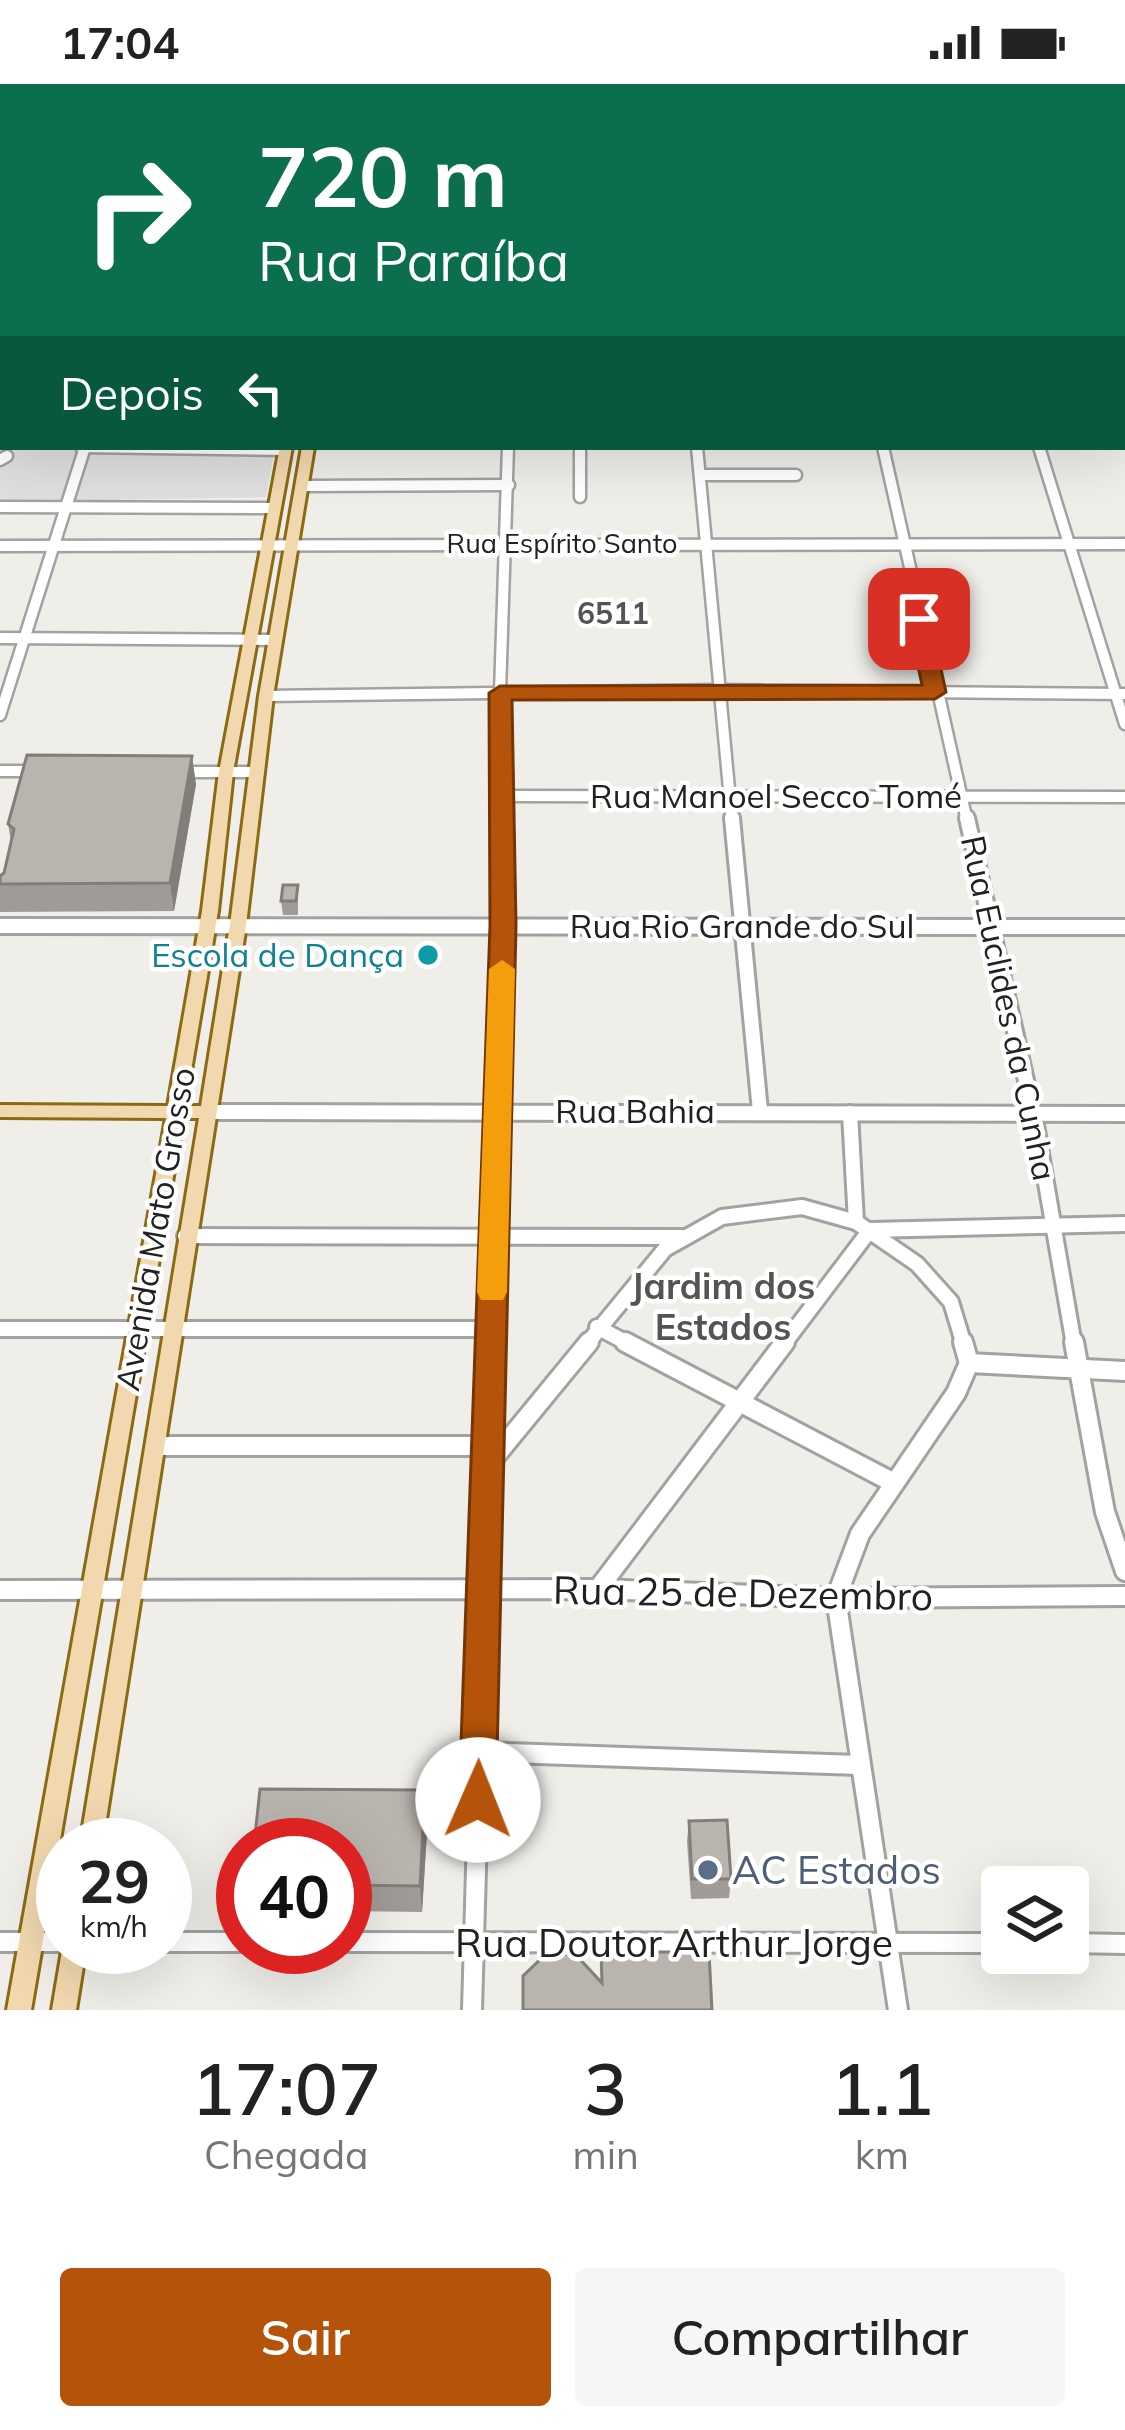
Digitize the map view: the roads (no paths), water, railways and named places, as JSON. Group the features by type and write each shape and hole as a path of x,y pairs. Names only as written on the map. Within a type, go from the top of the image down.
{"main road":[{"name":"Avenida Mato Grosso","path":"20,2010 208,925 226,772 286,450"},
{"name":"Avenida Mato Grosso","path":"95,1818 238,926 266,696 308,450"},
{"name":"Rua Bahia","path":"0,1111 208,1112"},
{"path":"64,2010 70,1974"}],"street":[{"path":"0,715 81,450"},
{"path":"472,2010 503,926 500,693 508,450"},
{"path":"580,450 580,497"},
{"path":"697,450 760,1111"},
{"name":"Rua Euclides da Cunha","path":"884,450 935,692 964,795 1055,1224 1075,1371 1112,1542 1125,1570"},
{"path":"1040,450 1120,694 1125,724"},
{"path":"700,475 796,475"},
{"path":"302,486 509,485"},
{"path":"0,507 274,508"},
{"name":"Rua Espírito Santo","path":"0,546 1125,544"},
{"path":"0,638 276,640"},
{"path":"266,696 719,691 1120,694"},
{"path":"0,771 60,771"},
{"path":"154,772 255,772"},
{"name":"Rua Manoel Secco Tomé","path":"500,796 1125,797"},
{"name":"Rua Rio Grande do Sul","path":"0,926 1125,927"},
{"name":"Rua Bahia","path":"208,1112 1125,1114"},
{"path":"598,1589 738,1404 863,1226 850,1112"},
{"path":"488,1466 665,1249 722,1217 776,1207 827,1211 863,1226 916,1264 951,1302 969,1363 956,1393 860,1534 836,1598 898,2010"},
{"path":"863,1226 1125,1224"},
{"path":"185,1236 682,1237"},
{"path":"597,1327 894,1483"},
{"path":"0,1329 491,1328"},
{"path":"969,1363 1125,1371"},
{"path":"155,1446 488,1446"},
{"name":"Rua 25 de Dezembro","path":"0,1590 598,1589 836,1598 1125,1596"},
{"path":"479,1752 859,1765"},
{"path":"0,1942 36,1942"},
{"name":"Rua Doutor Arthur Jorge","path":"372,1942 981,1943"},
{"path":"1089,1943 1125,1943"}],"place":[{"name":"Escola de Dança","path":"428,955"},
{"name":"AC Estados","path":"708,1870"}],"district":[{"name":"6511","path":"613,614"},
{"name":"Jardim dos Estados","path":"723,1306"}]}
